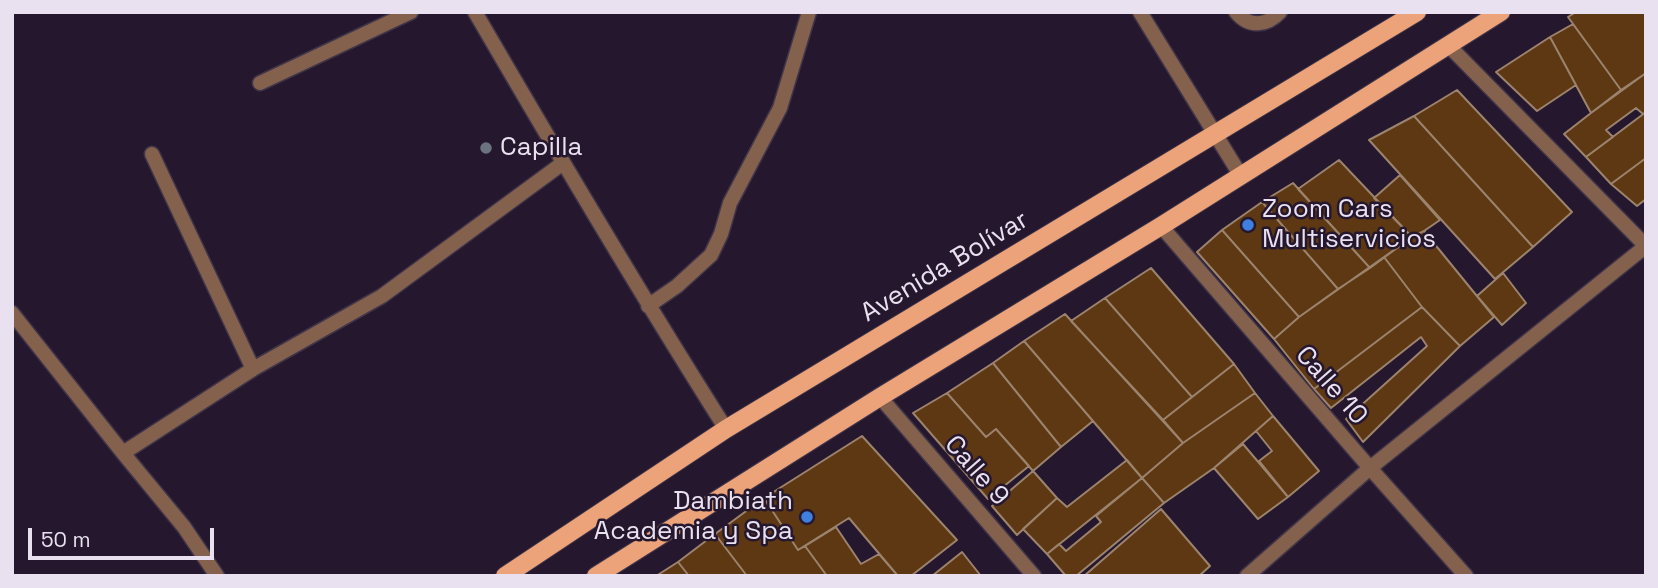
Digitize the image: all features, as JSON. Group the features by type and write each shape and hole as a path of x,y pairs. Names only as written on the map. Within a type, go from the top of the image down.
{"main road":[{"name":"Avenida Bolívar","path":"505,576 726,429 1417,12"},
{"path":"596,576 1501,12"}],"street":[{"path":"260,83 411,12"},
{"path":"475,12 648,306 726,429"},
{"path":"648,306 677,286 711,255 721,234 730,203 780,108 809,12"},
{"path":"1140,12 1241,176"},
{"path":"1236,12 1241,19 1258,24 1272,20 1280,12"},
{"path":"1247,576 1370,468 1646,246 1448,45"},
{"path":"152,154 253,369"},
{"path":"123,453 253,369 382,296 563,163"},
{"name":"Calle 10","path":"1161,226 1466,576"},
{"path":"12,313 184,527 218,576"},
{"name":"Calle 9","path":"880,397 1034,576"}],"building":[{"path":"1576,12 1646,12 1646,73 1621,90 1568,17"},
{"path":"1573,24 1621,90 1591,113 1550,37"},
{"path":"1550,37 1576,85 1537,111 1496,72"},
{"path":"1646,73 1646,112 1643,114 1636,108 1606,130 1613,137 1586,157 1564,134"},
{"path":"1457,90 1572,212 1533,247 1414,116"},
{"path":"1646,112 1646,158 1611,184 1586,157"},
{"path":"1414,116 1533,247 1495,279 1369,140"},
{"path":"1646,158 1646,199 1637,206 1611,184"},
{"path":"1339,160 1412,237 1370,268 1298,189"},
{"path":"1400,175 1440,220 1412,237 1374,198"},
{"path":"1293,183 1370,268 1338,289 1262,202"},
{"path":"1262,202 1338,289 1299,317 1222,230"},
{"path":"1222,230 1299,317 1274,339 1197,252"},
{"path":"1424,231 1494,317 1460,346 1422,307 1384,257"},
{"path":"1384,257 1422,307 1314,389 1274,339 1299,317"},
{"path":"1151,268 1234,364 1192,397 1105,298"},
{"path":"1503,273 1526,303 1502,325 1477,296"},
{"path":"1105,298 1192,397 1163,420 1071,321"},
{"path":"1422,307 1460,346 1363,442 1346,419 1427,346 1421,337 1331,408 1314,389"},
{"path":"1065,314 1183,443 1142,478 1024,341"},
{"path":"1024,341 1093,421 1061,447 993,363"},
{"path":"993,363 1061,447 1033,471 996,429 986,437 947,393"},
{"path":"1234,364 1255,393 1183,443 1163,420"},
{"path":"947,393 986,437 996,429 1029,466 988,499 913,413"},
{"path":"1255,393 1273,416 1214,468 1164,503 1142,478 1183,443"},
{"path":"1273,416 1319,471 1288,497 1259,461 1272,451 1256,431"},
{"path":"862,436 957,540 911,576 898,576 849,518 798,550 764,498"},
{"path":"1243,444 1288,497 1258,519 1214,468"},
{"path":"1127,460 1142,478 1047,554 1023,529 1057,498 1067,507"},
{"path":"1033,471 1057,498 1017,535 992,506"},
{"path":"1142,478 1164,503 1076,576 1066,576 1047,554 1059,544 1066,551 1101,522 1096,516"},
{"path":"764,498 798,550 805,546 827,576 747,576 715,534"},
{"path":"1161,509 1210,566 1199,576 1084,576"},
{"path":"836,527 861,564 879,554 898,576 827,576 805,546"},
{"path":"715,534 747,576 689,576 678,562"},
{"path":"962,552 981,576 932,576"},
{"path":"678,562 689,576 656,576"}],"place":[{"name":"Capilla","path":"486,148"},
{"name":"Zoom Cars Multiservicios","path":"1248,225"},
{"name":"Dambiath Academia y Spa","path":"807,517"}]}
